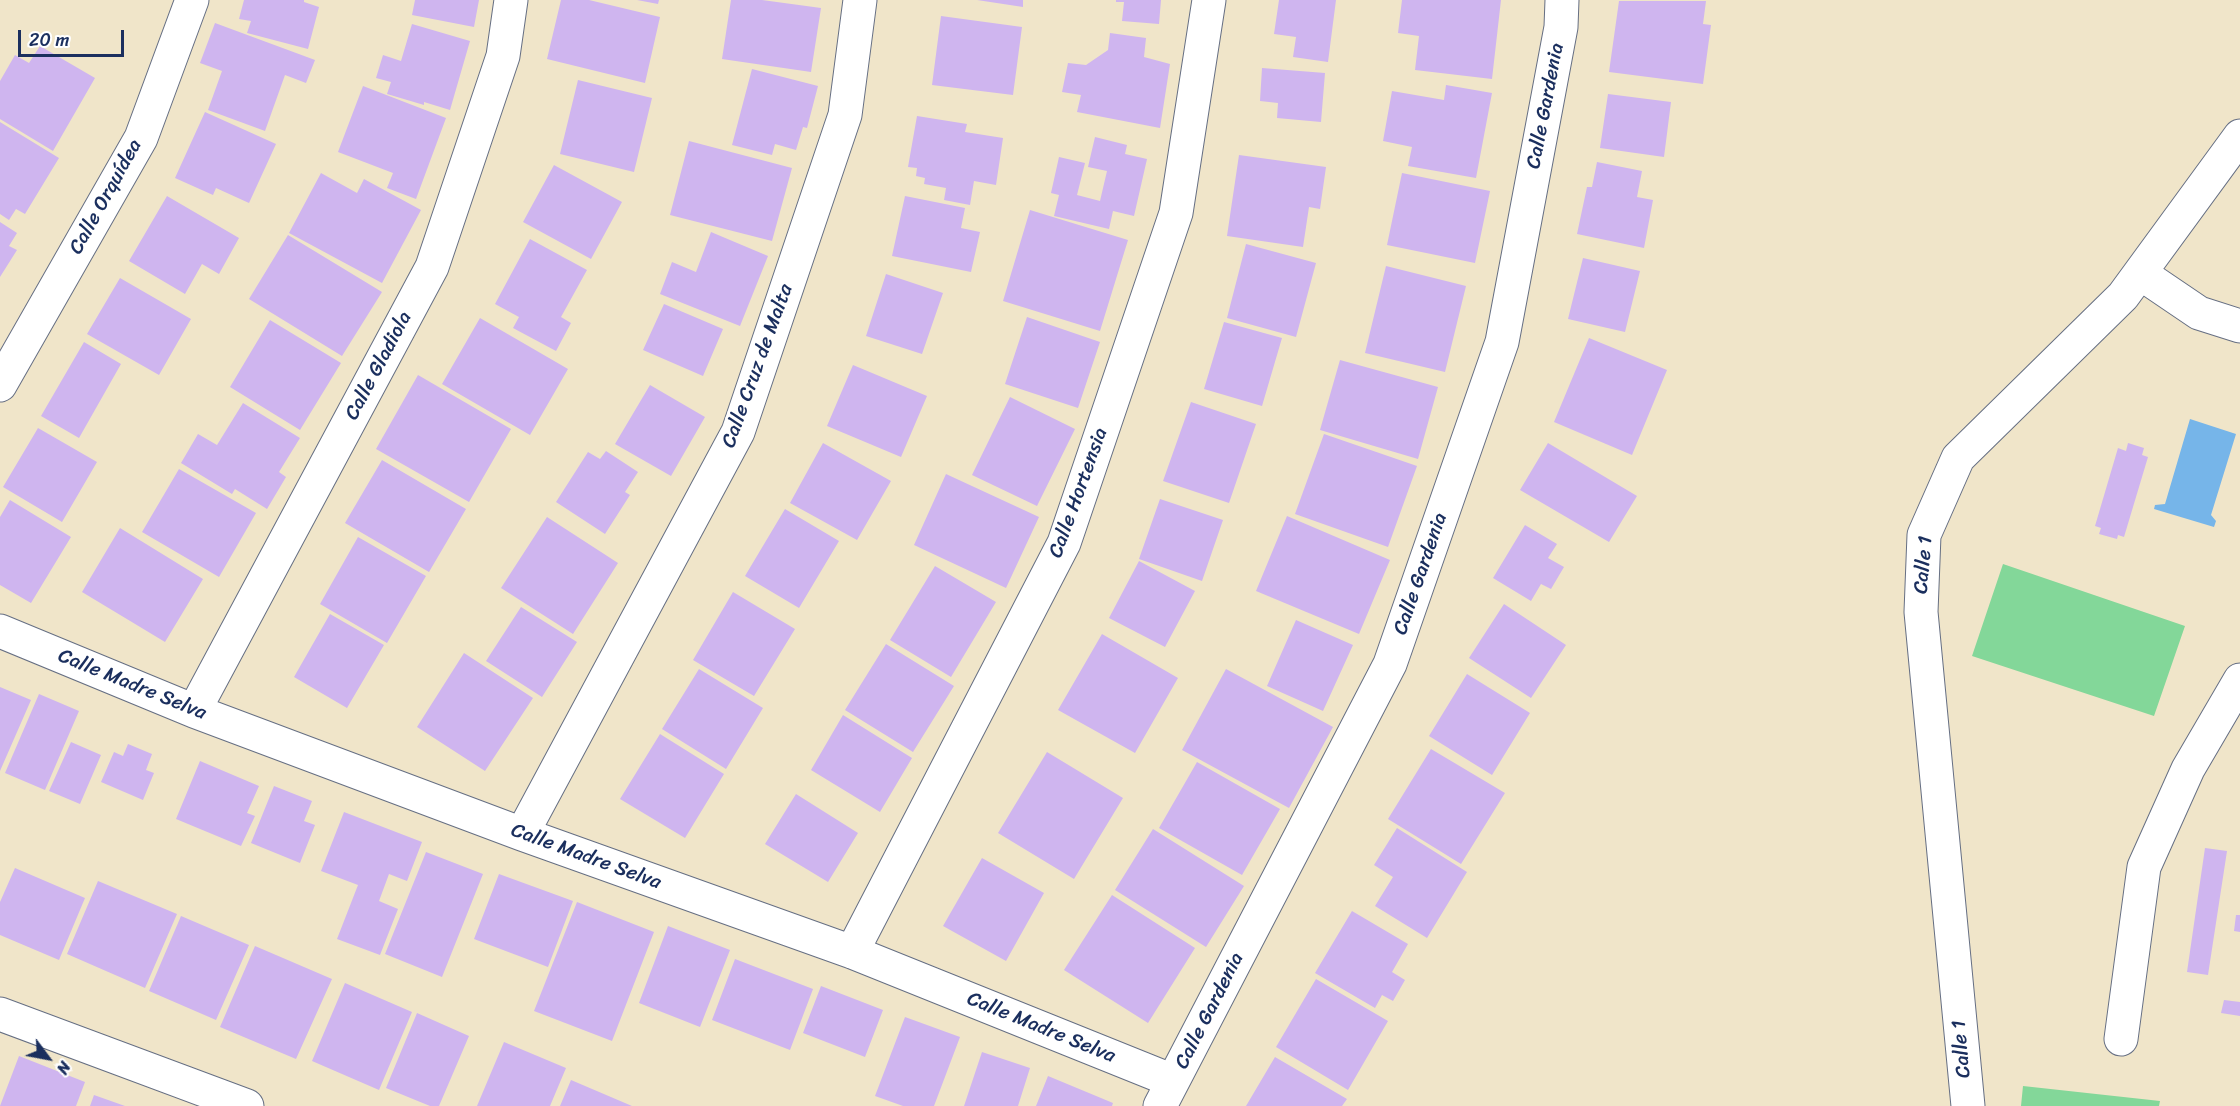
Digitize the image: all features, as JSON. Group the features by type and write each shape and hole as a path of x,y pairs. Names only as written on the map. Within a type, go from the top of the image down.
{"street":[{"name":"Calle Orquídea","path":"0,385 141,138 192,0"},
{"name":"Calle Gladiola","path":"194,711 432,267 503,56 511,0"},
{"name":"Calle Cruz de Malta","path":"522,834 738,432 845,115 860,0"},
{"name":"Calle Hortensia","path":"852,952 1064,543 1176,213 1209,0"},
{"name":"Calle Gardenia","path":"1167,1094 1390,664 1502,342 1561,27 1562,0"},
{"name":"Calle 1","path":"1968,1106 1921,612 1923,535 1958,458 2123,296 2240,136"},
{"path":"2140,273 2199,313 2240,326"},
{"name":"Calle Madre Selva","path":"0,631 194,711 522,834 852,952 1167,1094"},
{"path":"2121,1039 2144,867 2188,769 2240,680"},
{"path":"0,1014 247,1106"}],"green space":[{"path":"2003,564 2185,626 2154,716 1972,656"},
{"path":"2023,1086 2160,1101 2159,1106 2021,1106"}],"water":[{"path":"2190,419 2236,434 2211,515 2216,521 2214,527 2154,509 2155,505 2165,504"}],"building":[{"path":"244,0 304,0 304,2 319,7 308,49 247,33 251,21 239,19"},
{"path":"415,0 479,0 474,27 412,15"},
{"path":"561,0 589,0 660,17 645,83 547,59"},
{"path":"637,0 659,0 658,4"},
{"path":"731,0 762,0 821,8 811,72 722,59"},
{"path":"977,0 1023,0 1023,7"},
{"path":"1116,0 1161,0 1159,24 1122,21 1124,2 1116,2"},
{"path":"1279,0 1336,0 1328,62 1293,57 1296,37 1274,34"},
{"path":"1402,0 1501,0 1492,79 1415,70 1419,36 1398,33"},
{"path":"1619,1 1706,1 1703,24 1711,25 1703,84 1609,72"},
{"path":"941,16 1022,27 1013,95 932,85"},
{"path":"215,23 315,60 306,83 285,75 265,131 208,110 222,71 200,63"},
{"path":"412,24 470,41 450,110 387,94 391,82 376,78 383,55 401,61"},
{"path":"1110,33 1146,38 1144,57 1170,64 1160,128 1077,112 1081,95 1062,92 1068,63 1086,65 1108,50"},
{"path":"40,46 95,78 53,151 0,119 0,81 15,55 29,63"},
{"path":"1262,68 1325,73 1321,122 1277,118 1278,103 1260,101"},
{"path":"752,69 818,86 807,128 803,127 796,150 775,144 772,155 732,145"},
{"path":"578,80 652,98 634,172 560,154"},
{"path":"1446,85 1492,93 1476,178 1408,166 1412,147 1383,141 1392,91 1444,100"},
{"path":"363,86 446,118 416,199 387,188 393,173 338,152"},
{"path":"1608,94 1671,102 1664,157 1600,148"},
{"path":"205,112 276,144 249,203 216,188 213,195 175,178"},
{"path":"917,116 967,124 965,132 1003,138 996,185 974,181 970,205 944,200 946,188 924,184 925,178 916,176 917,168 908,167"},
{"path":"0,122 59,158 25,214 16,209 9,220 0,214"},
{"path":"1095,137 1127,145 1125,154 1147,159 1134,216 1113,211 1109,229 1054,216 1059,195 1051,193 1059,157 1085,163 1077,195 1100,201 1107,171 1088,167"},
{"path":"689,141 792,168 772,241 670,215"},
{"path":"1239,155 1326,167 1320,209 1309,207 1303,247 1227,236"},
{"path":"1597,162 1642,171 1637,197 1653,200 1644,248 1577,234 1587,187 1592,187"},
{"path":"554,165 622,202 591,259 523,222"},
{"path":"321,173 357,193 364,179 421,210 382,283 289,233"},
{"path":"1402,173 1490,191 1475,263 1387,245"},
{"path":"167,196 239,238 219,274 202,264 185,294 129,261"},
{"path":"905,196 965,208 961,228 980,232 971,272 892,256"},
{"path":"1030,210 1128,240 1100,331 1003,301"},
{"path":"0,222 17,233 9,246 17,250 0,277"},
{"path":"711,232 768,256 740,326 660,294 672,262 696,272"},
{"path":"288,235 382,292 342,356 249,299"},
{"path":"530,239 587,270 561,317 571,323 556,351 513,328 519,317 495,304"},
{"path":"1246,244 1316,263 1296,337 1227,318"},
{"path":"1583,258 1640,271 1625,332 1568,319"},
{"path":"1386,266 1466,286 1445,372 1365,353"},
{"path":"886,274 943,293 922,354 866,336"},
{"path":"120,278 191,319 159,375 87,334"},
{"path":"664,304 723,329 703,376 643,350"},
{"path":"1027,317 1100,342 1078,408 1005,384"},
{"path":"480,318 568,369 530,435 442,384"},
{"path":"270,320 341,363 300,430 230,387"},
{"path":"1224,322 1282,338 1262,406 1204,389"},
{"path":"1589,338 1667,370 1632,455 1554,422"},
{"path":"84,342 121,364 79,438 41,416"},
{"path":"1340,360 1438,387 1418,459 1320,430"},
{"path":"853,365 927,396 901,457 827,426"},
{"path":"418,375 511,429 469,502 376,449"},
{"path":"650,385 705,417 671,476 615,444"},
{"path":"1010,397 1075,429 1037,506 972,475"},
{"path":"1191,402 1256,424 1229,503 1163,481"},
{"path":"243,403 300,438 279,472 286,477 267,509 235,489 232,494 181,463 198,434 217,445"},
{"path":"38,428 97,462 62,522 3,487"},
{"path":"1324,434 1417,466 1388,547 1295,514"},
{"path":"823,443 891,481 857,540 790,503"},
{"path":"1548,443 1637,496 1609,542 1520,490"},
{"path":"2128,443 2144,448 2142,455 2148,457 2124,537 2118,535 2117,539 2099,534 2101,528 2095,526 2118,448 2126,451"},
{"path":"606,451 638,472 625,492 630,495 605,534 556,502 588,452 600,459"},
{"path":"382,460 466,509 429,572 345,523"},
{"path":"179,469 256,513 219,577 142,532"},
{"path":"946,474 1039,517 1006,588 914,545"},
{"path":"1160,499 1223,520 1202,581 1139,559"},
{"path":"10,500 71,537 31,603 0,585 0,517"},
{"path":"785,509 839,541 799,608 745,576"},
{"path":"1287,516 1390,560 1359,634 1256,591"},
{"path":"547,517 618,563 573,634 501,588"},
{"path":"1525,525 1557,544 1548,558 1564,567 1551,589 1541,584 1531,601 1493,578"},
{"path":"120,528 203,579 165,642 82,592"},
{"path":"358,537 426,576 387,643 320,604"},
{"path":"1139,561 1195,591 1165,647 1109,618"},
{"path":"935,566 996,602 951,677 890,640"},
{"path":"733,592 795,629 754,696 693,660"},
{"path":"1504,604 1566,645 1531,698 1469,658"},
{"path":"521,607 577,642 542,697 486,661"},
{"path":"330,614 384,645 347,708 294,677"},
{"path":"1296,620 1353,645 1323,711 1267,686"},
{"path":"1102,634 1178,678 1135,753 1058,710"},
{"path":"886,644 954,686 913,752 845,710"},
{"path":"464,653 533,698 485,771 417,727"},
{"path":"699,669 763,708 726,769 662,729"},
{"path":"1226,669 1333,727 1289,808 1182,750"},
{"path":"1467,674 1530,713 1492,775 1429,736"},
{"path":"0,687 31,700 0,771"},
{"path":"39,694 79,711 45,790 5,773"},
{"path":"843,715 912,758 880,812 811,770"},
{"path":"660,734 724,774 685,838 620,799"},
{"path":"71,742 101,755 80,804 49,791"},
{"path":"128,744 152,754 146,770 154,773 143,800 101,782 114,752 123,756"},
{"path":"1431,749 1505,793 1461,864 1388,819"},
{"path":"1047,752 1123,798 1074,879 998,833"},
{"path":"200,761 259,786 247,813 255,816 241,846 176,819"},
{"path":"1197,762 1280,809 1242,875 1159,828"},
{"path":"274,786 312,801 304,821 315,825 300,863 251,843"},
{"path":"796,794 858,833 828,882 765,844"},
{"path":"344,812 422,842 407,881 389,874 379,901 398,909 380,955 337,939 358,885 321,871"},
{"path":"1397,828 1467,872 1427,938 1375,906 1393,877 1374,865"},
{"path":"1153,829 1244,886 1206,947 1115,890"},
{"path":"2205,848 2227,851 2208,975 2187,972"},
{"path":"426,852 483,874 442,977 385,954"},
{"path":"982,858 1044,893 1006,961 943,926"},
{"path":"15,868 85,898 59,960 0,935 0,902"},
{"path":"499,874 573,901 548,967 474,939"},
{"path":"98,881 177,914 145,988 67,954"},
{"path":"1112,895 1195,948 1148,1023 1064,970"},
{"path":"577,902 654,932 612,1041 534,1011"},
{"path":"1352,911 1408,944 1392,972 1405,980 1393,1001 1382,995 1375,1008 1315,973"},
{"path":"2236,915 2240,915 2240,932 2234,931"},
{"path":"181,916 249,945 216,1020 149,991"},
{"path":"668,926 730,950 700,1027 639,1003"},
{"path":"255,946 332,979 296,1059 220,1027"},
{"path":"735,959 813,989 790,1050 712,1020"},
{"path":"1316,979 1388,1021 1348,1090 1276,1047"},
{"path":"345,983 412,1012 379,1090 312,1061"},
{"path":"821,986 883,1010 865,1057 803,1033"},
{"path":"2224,1000 2240,1002 2240,1016 2221,1013"},
{"path":"417,1013 469,1036 439,1106 430,1106 386,1088"},
{"path":"905,1017 960,1037 934,1106 903,1106 875,1096"},
{"path":"504,1042 566,1068 550,1106 477,1106"},
{"path":"982,1052 1030,1068 1018,1106 964,1106"},
{"path":"19,1056 85,1082 76,1106 0,1106"},
{"path":"1275,1057 1347,1099 1342,1106 1246,1106"},
{"path":"1048,1076 1113,1103 1112,1106 1036,1106"},
{"path":"571,1080 632,1106 560,1106"},
{"path":"94,1095 125,1106 90,1106"}]}
